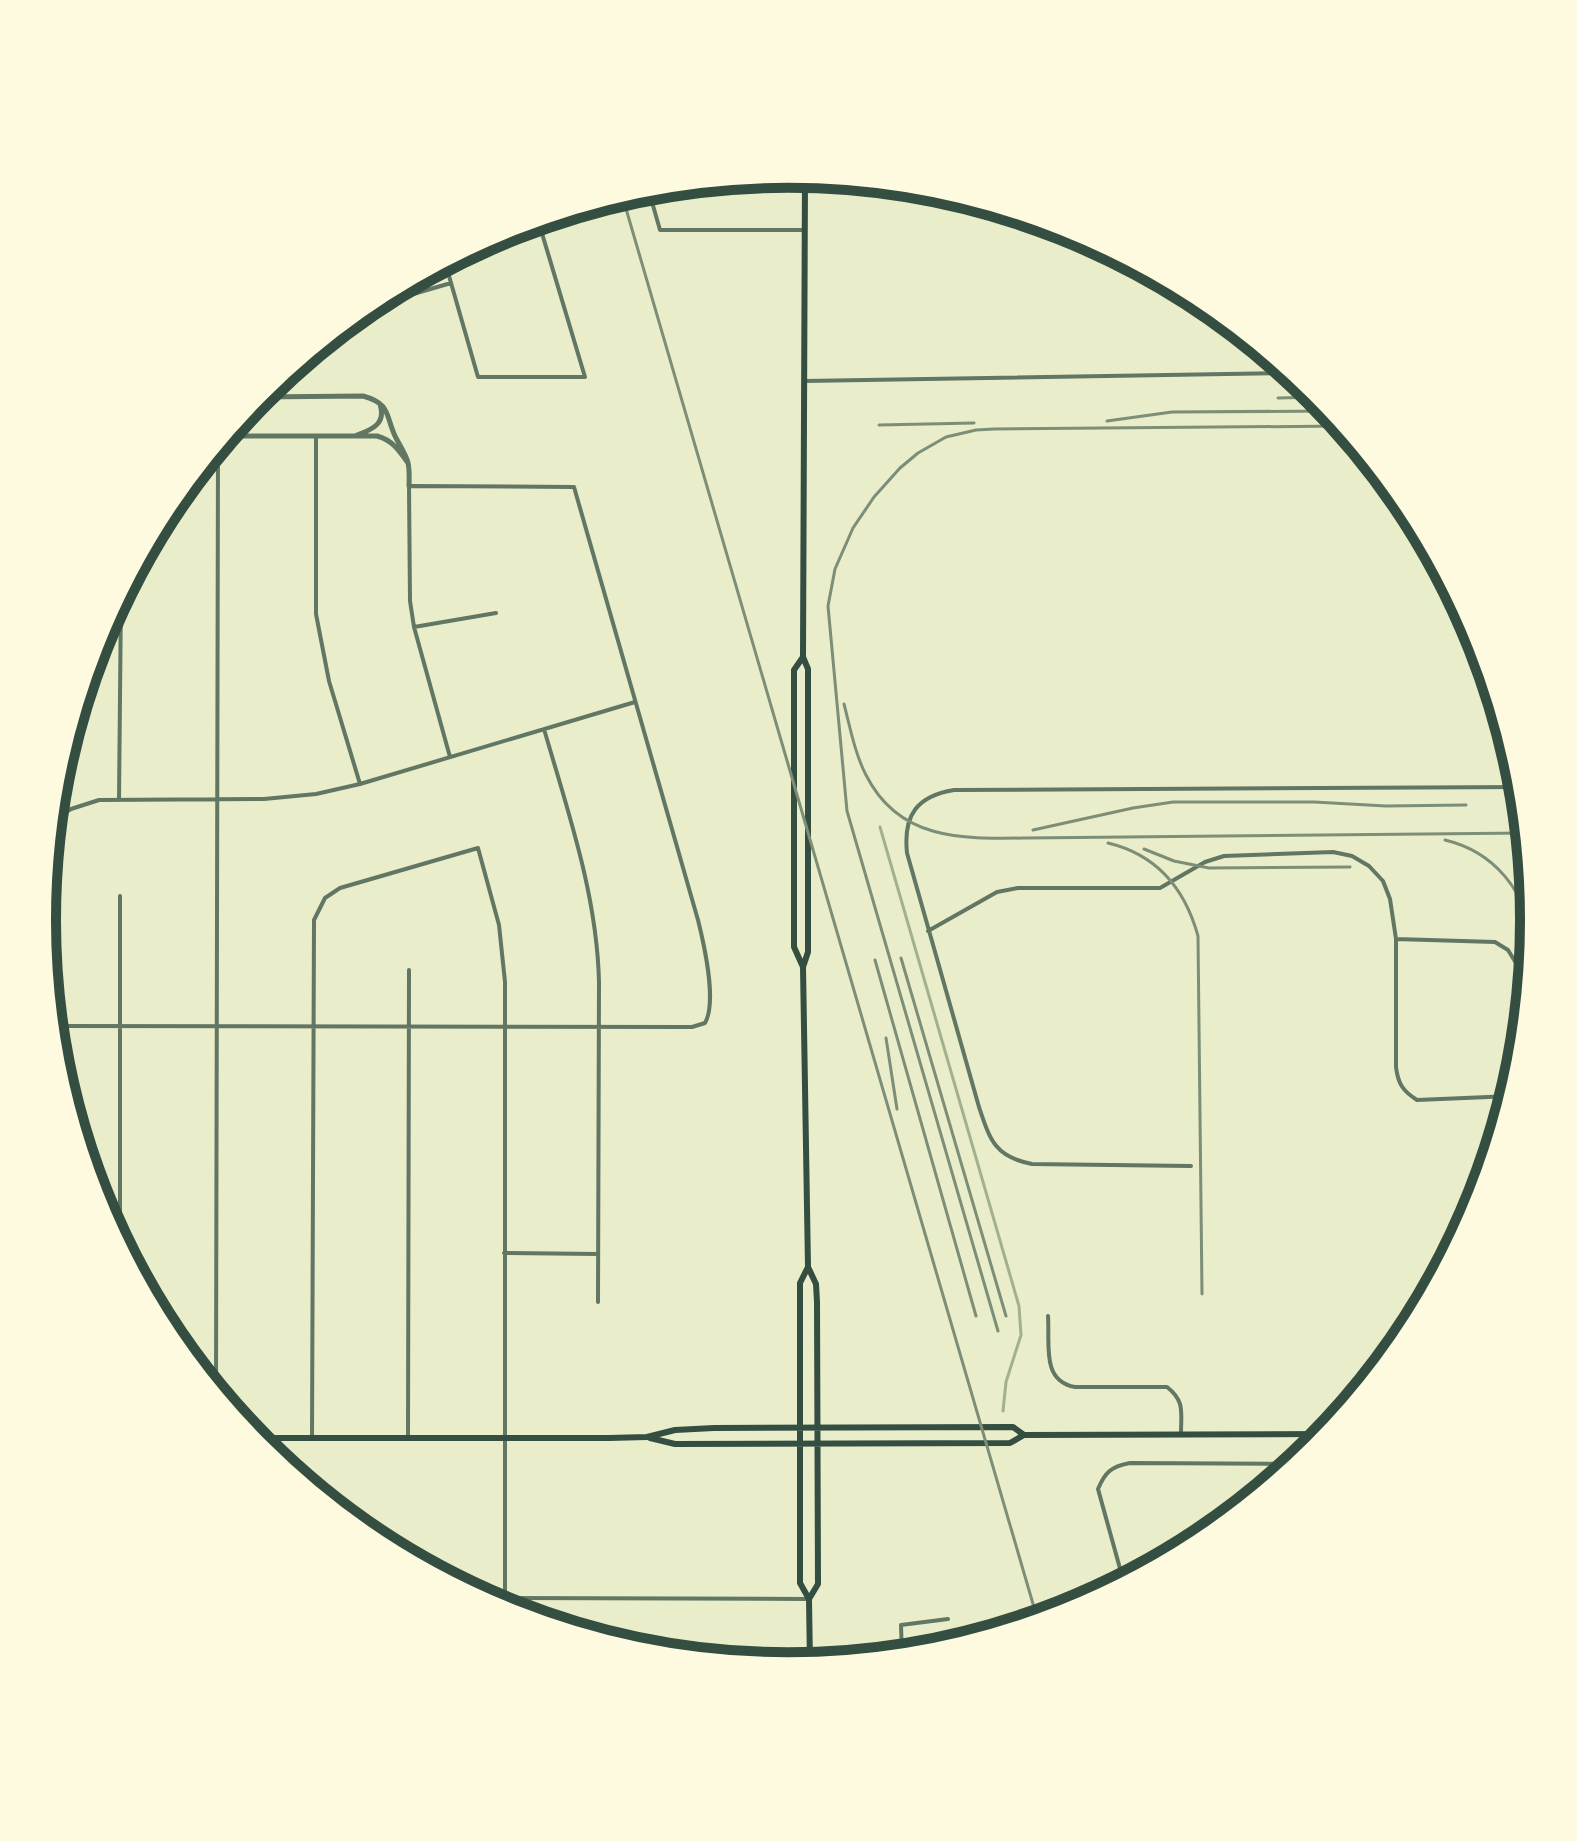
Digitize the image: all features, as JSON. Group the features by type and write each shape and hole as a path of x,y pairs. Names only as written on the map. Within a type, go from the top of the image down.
{"main road":[{"path":"805,189 803,657 808,669 808,952 803,967 808,1267 816,1284 818,1428 818,1584 809,1599"},
{"path":"803,657 794,670 794,947 803,967"},
{"path":"808,1267 800,1283 800,1583 809,1599 810,1652"},
{"path":"271,1438 647,1437 688,1429 800,1427 1013,1427 1024,1435"},
{"path":"647,1437 675,1444 1010,1443 1024,1435 1310,1434"}],"street":[{"path":"652,201 660,230 804,230"},
{"path":"448,273 478,377 585,377 541,231"},
{"path":"407,295 451,283"},
{"path":"804,381 1274,373"},
{"path":"278,397 363,396 387,409 396,437 407,454 409,581 414,627 450,757"},
{"path":"353,436 379,424 380,403"},
{"path":"240,436 386,439 408,463"},
{"path":"316,436 316,614 329,681 360,784"},
{"path":"216,1377 218,462"},
{"path":"64,1026 692,1027 705,1023 709,1012 703,941 574,487 409,486"},
{"path":"414,627 496,613"},
{"path":"119,800 121,621"},
{"path":"64,813 85,803 119,800 290,798 360,784 636,702"},
{"path":"544,729 593,907 599,960 598,1302"},
{"path":"1191,1166 1032,1164 1015,1160 999,1151 989,1136 979,1107 907,853 905,835 910,817 921,802 936,793 954,790 1509,787"},
{"path":"312,1438 314,920 325,898 340,888 478,848 499,925 504,968 505,1596"},
{"path":"928,931 997,892 1018,888 1160,888 1205,862 1224,856 1333,852 1352,856 1369,866 1383,881 1390,899 1396,939 1396,1067 1398,1081 1405,1093 1417,1100 1499,1097"},
{"path":"120,896 120,1218"},
{"path":"1396,939 1495,942 1508,950 1516,963 1517,994"},
{"path":"408,1438 409,970"},
{"path":"504,1253 598,1254"},
{"path":"1048,1316 1050,1366 1054,1378 1064,1385 1075,1387 1167,1387 1178,1396 1181,1436"},
{"path":"1121,1572 1098,1489 1104,1475 1115,1465 1279,1464"},
{"path":"511,1598 809,1599"},
{"path":"902,1644 901,1625 948,1619"}],"waterway":[{"path":"880,827 1019,1306 1021,1335 1006,1382 1003,1411"}],"railway":[{"path":"625,207 1035,1610"},
{"path":"1278,398 1300,397"},
{"path":"1107,421 1172,412 1314,411"},
{"path":"879,425 974,423"},
{"path":"998,1331 847,811 828,606 835,569 853,528 874,497 900,468 946,437 994,429 1328,426"},
{"path":"844,704 859,758 880,797 896,813 935,832 979,838 1516,833"},
{"path":"1033,830 1173,802 1466,805"},
{"path":"1445,840 1463,846 1493,864 1520,900"},
{"path":"1108,843 1141,856 1167,876 1185,903 1198,936 1202,1294"},
{"path":"1144,849 1174,861 1209,868 1350,867"},
{"path":"901,958 1006,1316"},
{"path":"875,960 976,1316"},
{"path":"886,1038 897,1109"}]}
